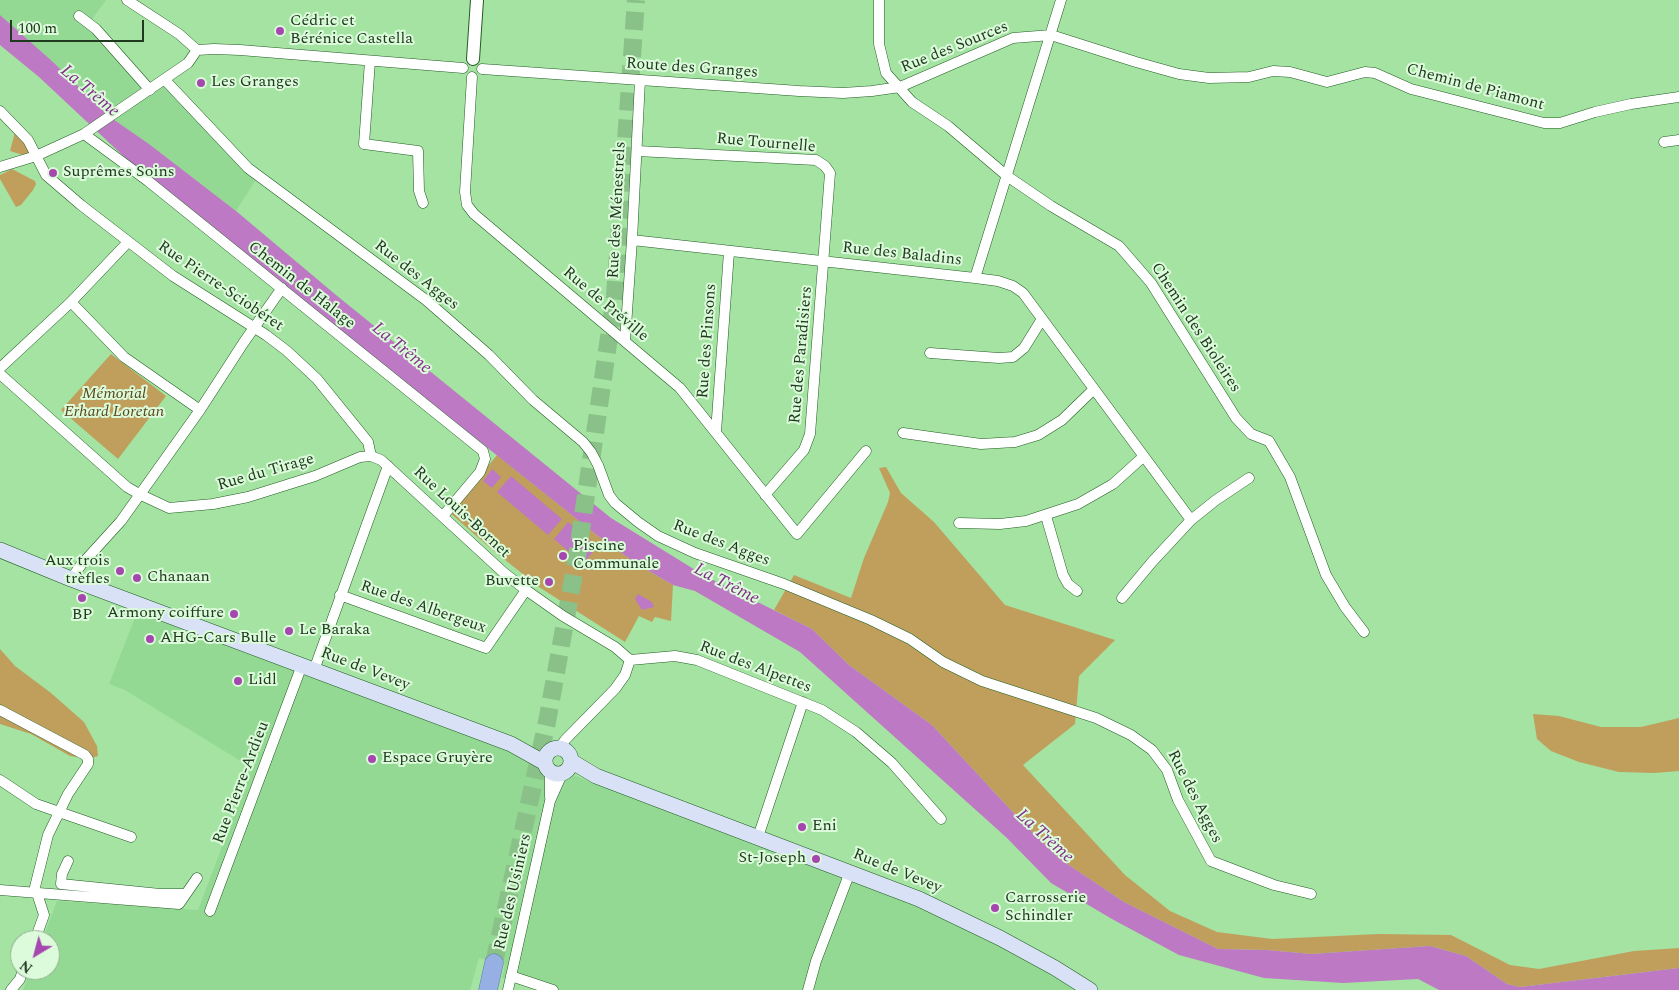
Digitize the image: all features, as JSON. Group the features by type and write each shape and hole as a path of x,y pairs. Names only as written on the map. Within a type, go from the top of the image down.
{"highway":[{"path":"488,990 494,963"}],"main road":[{"name":"Rue de Vevey","path":"3,552 919,899 1000,938 1055,968 1090,990"}],"street":[{"path":"127,0 179,34 197,50 240,50 370,61 421,63 463,68"},
{"path":"473,58 476,0"},
{"name":"Chemin des Bioleires","path":"879,0 879,44 886,73 912,102 948,126 1007,176 1051,206 1119,246 1150,283 1236,418 1251,434 1269,441 1290,477 1326,575 1345,607 1364,632"},
{"name":"Rue des Baladins","path":"632,240 975,278 1061,0"},
{"path":"79,16 96,29 150,90"},
{"name":"Rue des Sources","path":"900,87 1013,38 1051,35"},
{"name":"Chemin de Piamont","path":"1051,35 1179,74 1209,78 1250,77 1273,71 1290,72 1327,82 1366,72 1375,73 1411,89 1517,117 1544,122 1560,123 1595,112 1631,104 1679,97"},
{"path":"0,167 36,156 85,133 188,63 197,50"},
{"path":"473,58 479,62 482,69 479,75 472,77 466,75 463,68 466,61 473,58"},
{"path":"370,61 364,144 418,151 419,191 423,203"},
{"name":"Route des Granges","path":"482,69 843,93 872,92 900,87"},
{"name":"Rue de Préville","path":"472,77 465,192 467,205 474,214 680,388 796,534 866,451"},
{"name":"Rue des Agges","path":"164,80 248,168 426,300 489,355 533,400 583,442 598,465 609,495 615,503 638,522 658,536 695,553 784,584 871,620 910,640 943,662 982,681 1096,718 1130,735 1152,750 1167,770 1178,800 1211,862 1274,885 1311,894"},
{"name":"Rue des Ménestrels","path":"625,341 640,80"},
{"name":"Rue Pierre-Sciobéret","path":"0,111 28,140 46,175 81,205 173,276 286,351 317,379 368,442 370,456"},
{"name":"Chemin de Halage","path":"85,133 282,288 483,451 485,459 480,472 442,516"},
{"path":"1664,142 1679,140"},
{"name":"Rue Tournelle","path":"637,151 816,160 825,166 830,173 824,262"},
{"path":"0,368 71,302 128,242"},
{"name":"Rue des Pinsons","path":"716,432 729,252"},
{"name":"Rue des Paradisiers","path":"765,495 804,450 810,434 824,262"},
{"path":"975,278 998,281 1013,286 1023,293 1191,520"},
{"path":"71,579 81,565 121,521 200,410 253,328 282,288"},
{"path":"71,302 124,357 200,410"},
{"path":"930,353 999,358 1013,357 1024,348 1042,319"},
{"name":"Rue du Tirage","path":"0,374 127,487 170,508 213,504 248,498 315,476 360,457 370,456"},
{"path":"903,433 981,444 1015,442 1038,435 1062,420 1094,390"},
{"name":"Rue Louis-Bornet","path":"370,456 381,460 388,466 503,572 526,590 615,647 630,660"},
{"path":"960,523 1000,524 1046,516 1078,504 1113,484 1143,457"},
{"name":"Rue Pierre-Ardieu","path":"210,911 308,667 340,595 388,466"},
{"path":"1122,598 1191,520 1216,500 1249,478"},
{"path":"1046,516 1062,575 1068,584 1077,591"},
{"name":"Rue des Albergeux","path":"340,595 486,648 526,590"},
{"name":"Rue des Alpettes","path":"630,660 675,656 697,660 822,710 856,732 892,763 941,819"},
{"path":"557,763 565,740 615,689 625,675 630,660"},
{"path":"758,837 803,702"},
{"path":"0,710 85,754 88,759 88,764 68,794 48,835 35,887 44,915 39,930"},
{"name":"Rue des Usiniers","path":"508,990 557,763"},
{"path":"0,780 36,804 132,837"},
{"path":"68,862 62,874 61,884 179,904 197,878"},
{"path":"808,990 816,961 850,872"},
{"path":"67,896 68,884"},
{"path":"0,890 67,896 149,898"},
{"path":"511,976 527,986 553,990"},
{"path":"11,990 19,980"}],"shaded area":[{"path":"0,0 106,0 90,22 150,90 165,80 257,178 236,211 149,144 110,117 53,62 0,15"},
{"path":"138,610 926,909 1028,960 1075,990 540,990 502,978 505,965 479,958 470,990 23,990 27,980 60,980 60,930 46,930 57,901 198,910 252,768 125,690 109,684"}],"green space":[{"path":"15,132 31,151 26,156 10,151"},
{"path":"12,169 35,181 36,184 21,205 16,207 0,179 0,175"},
{"name":"Mémorial Erhard Loretan","path":"111,354 166,396 118,459 61,410"},
{"name":"Piscine Communale","path":"497,455 598,536 637,564 673,585 671,621 655,617 652,622 639,616 625,642 539,587 450,513"},
{"path":"886,467 901,493 934,522 1005,605 1115,640 1079,676 1075,724 1023,765 1125,875 1170,911 1217,932 1272,939 1379,934 1451,935 1510,965 1539,969 1634,951 1679,948 1679,968 1520,987 1507,984 1466,956 1430,946 1311,954 1267,950 1218,949 1124,902 1060,859 1022,822 932,725 849,665 812,629 774,610 794,575 851,598 864,558 888,502 890,493 879,468"},
{"path":"0,649 15,666 51,693 84,722 97,746 98,756 88,759 70,756 31,734 0,724"},
{"path":"1533,714 1559,716 1601,727 1641,727 1679,718 1679,771 1654,773 1619,772 1579,762 1551,751 1537,739"}],"water":[{"name":"La Trême","path":"0,15 53,62 110,117 149,144 236,211 336,295 611,518 705,576 812,629 849,665 932,725 1022,822 1060,859 1124,902 1218,949 1267,950 1311,954 1430,946 1466,956 1507,984 1520,987 1679,968 1679,990 1439,990 1418,979 1343,983 1264,978 1179,955 1112,919 1051,883 1007,838 800,652 695,591 673,585 637,564 598,536 133,165 39,77 0,45"},
{"path":"492,469 501,477 492,488 483,481"},
{"path":"511,476 562,519 548,535 497,492"},
{"path":"568,522 597,547 583,564 554,539"},
{"path":"638,594 652,602 654,607 642,610 635,599"}],"tunnel":[{"path":"494,963 547,722 577,557 615,296 636,0"}],"place":[{"name":"Cédric et Bérénice Castella","path":"280,31"},
{"name":"Les Granges","path":"201,83"},
{"name":"Suprêmes Soins","path":"53,173"},
{"name":"Piscine Communale","path":"563,556"},
{"name":"Aux trois trèfles","path":"120,571"},
{"name":"Chanaan","path":"137,578"},
{"name":"Buvette","path":"549,582"},
{"name":"BP","path":"82,598"},
{"name":"Armony coiffure","path":"234,614"},
{"name":"Le Baraka","path":"289,631"},
{"name":"AHG-Cars Bulle","path":"150,639"},
{"name":"Lidl","path":"238,681"},
{"name":"Espace Gruyère","path":"372,759"},
{"name":"Eni","path":"802,827"},
{"name":"St-Joseph","path":"816,859"},
{"name":"Carrosserie Schindler","path":"995,908"}]}
